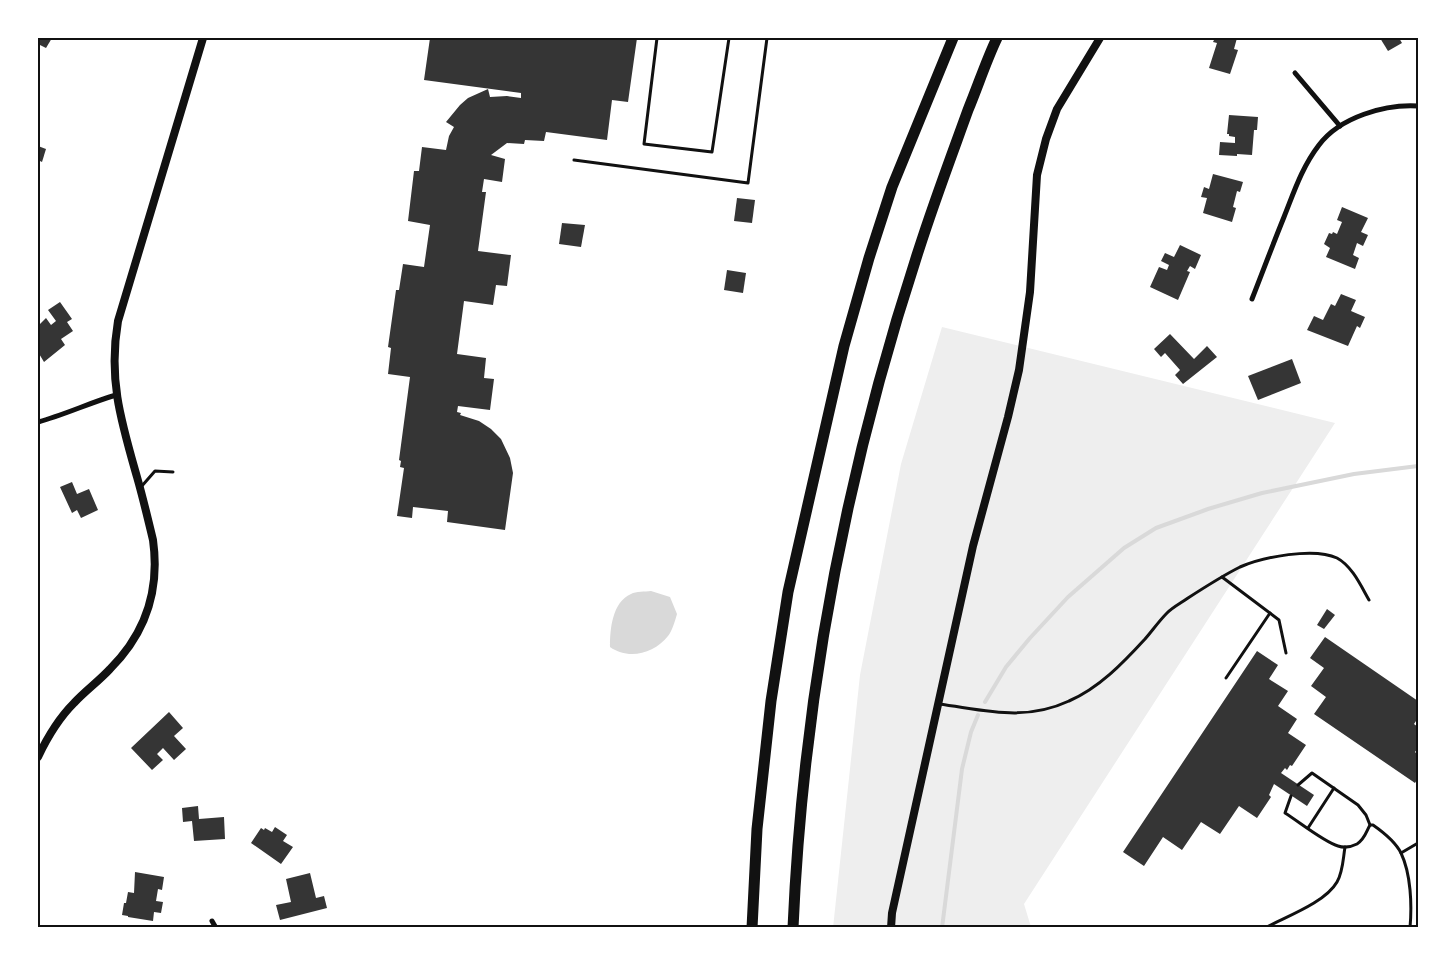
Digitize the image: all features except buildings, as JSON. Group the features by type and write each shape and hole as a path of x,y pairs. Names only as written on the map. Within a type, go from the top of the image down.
{"highway":[{"path":"752,928 757,829 771,701 788,592 837,374 869,258 892,187 953,38"},
{"path":"793,928 802,807 813,711 834,575 851,495 870,413 902,302 937,192 997,38"}],"street":[{"path":"38,757 47,739 73,704 110,669 128,648 142,626 151,601 156,577 154,540 121,421 116,396 114,359 118,321 202,38"},
{"path":"891,928 892,913 973,546 1019,370 1030,292 1038,175 1046,139 1057,109 1100,38"},
{"path":"1295,73 1340,126"},
{"path":"1252,299 1301,172 1320,144 1340,126 1358,117 1381,109 1406,105 1418,106"},
{"path":"38,422 59,416 97,400 116,396"},
{"path":"212,921 216,928"}],"lane":[{"path":"657,38 644,144 712,152 729,38"},
{"path":"574,160 748,183 767,38"},
{"path":"140,488 155,470 173,472"},
{"path":"938,704 979,711 1020,714 1048,710 1070,701 1092,688 1116,670 1167,612 1222,577 1260,561 1308,553 1325,554 1338,559 1348,568 1369,600"},
{"path":"1222,577 1279,620 1286,653"},
{"path":"1226,678 1270,613"},
{"path":"1298,785 1312,773 1363,809 1370,825 1373,825 1390,839 1401,853 1412,906 1410,928"},
{"path":"1308,828 1334,788"},
{"path":"1292,796 1285,813 1332,844 1345,848 1351,847 1362,840 1370,825"},
{"path":"1401,853 1418,844"},
{"path":"1264,928 1306,907 1328,893 1337,882 1345,848"}],"shaded area":[{"path":"942,327 1335,423 1024,904 1031,927 833,928 860,675 901,464"},
{"path":"651,591 670,597 677,614 668,636 656,647 640,653 625,653 610,647 613,617 620,603 633,593"}],"waterway":[{"path":"985,702 1006,667 1068,597 1124,548 1156,528 1208,509 1262,493 1354,474 1418,466"},
{"path":"942,928 962,769 971,732 978,715"}]}
